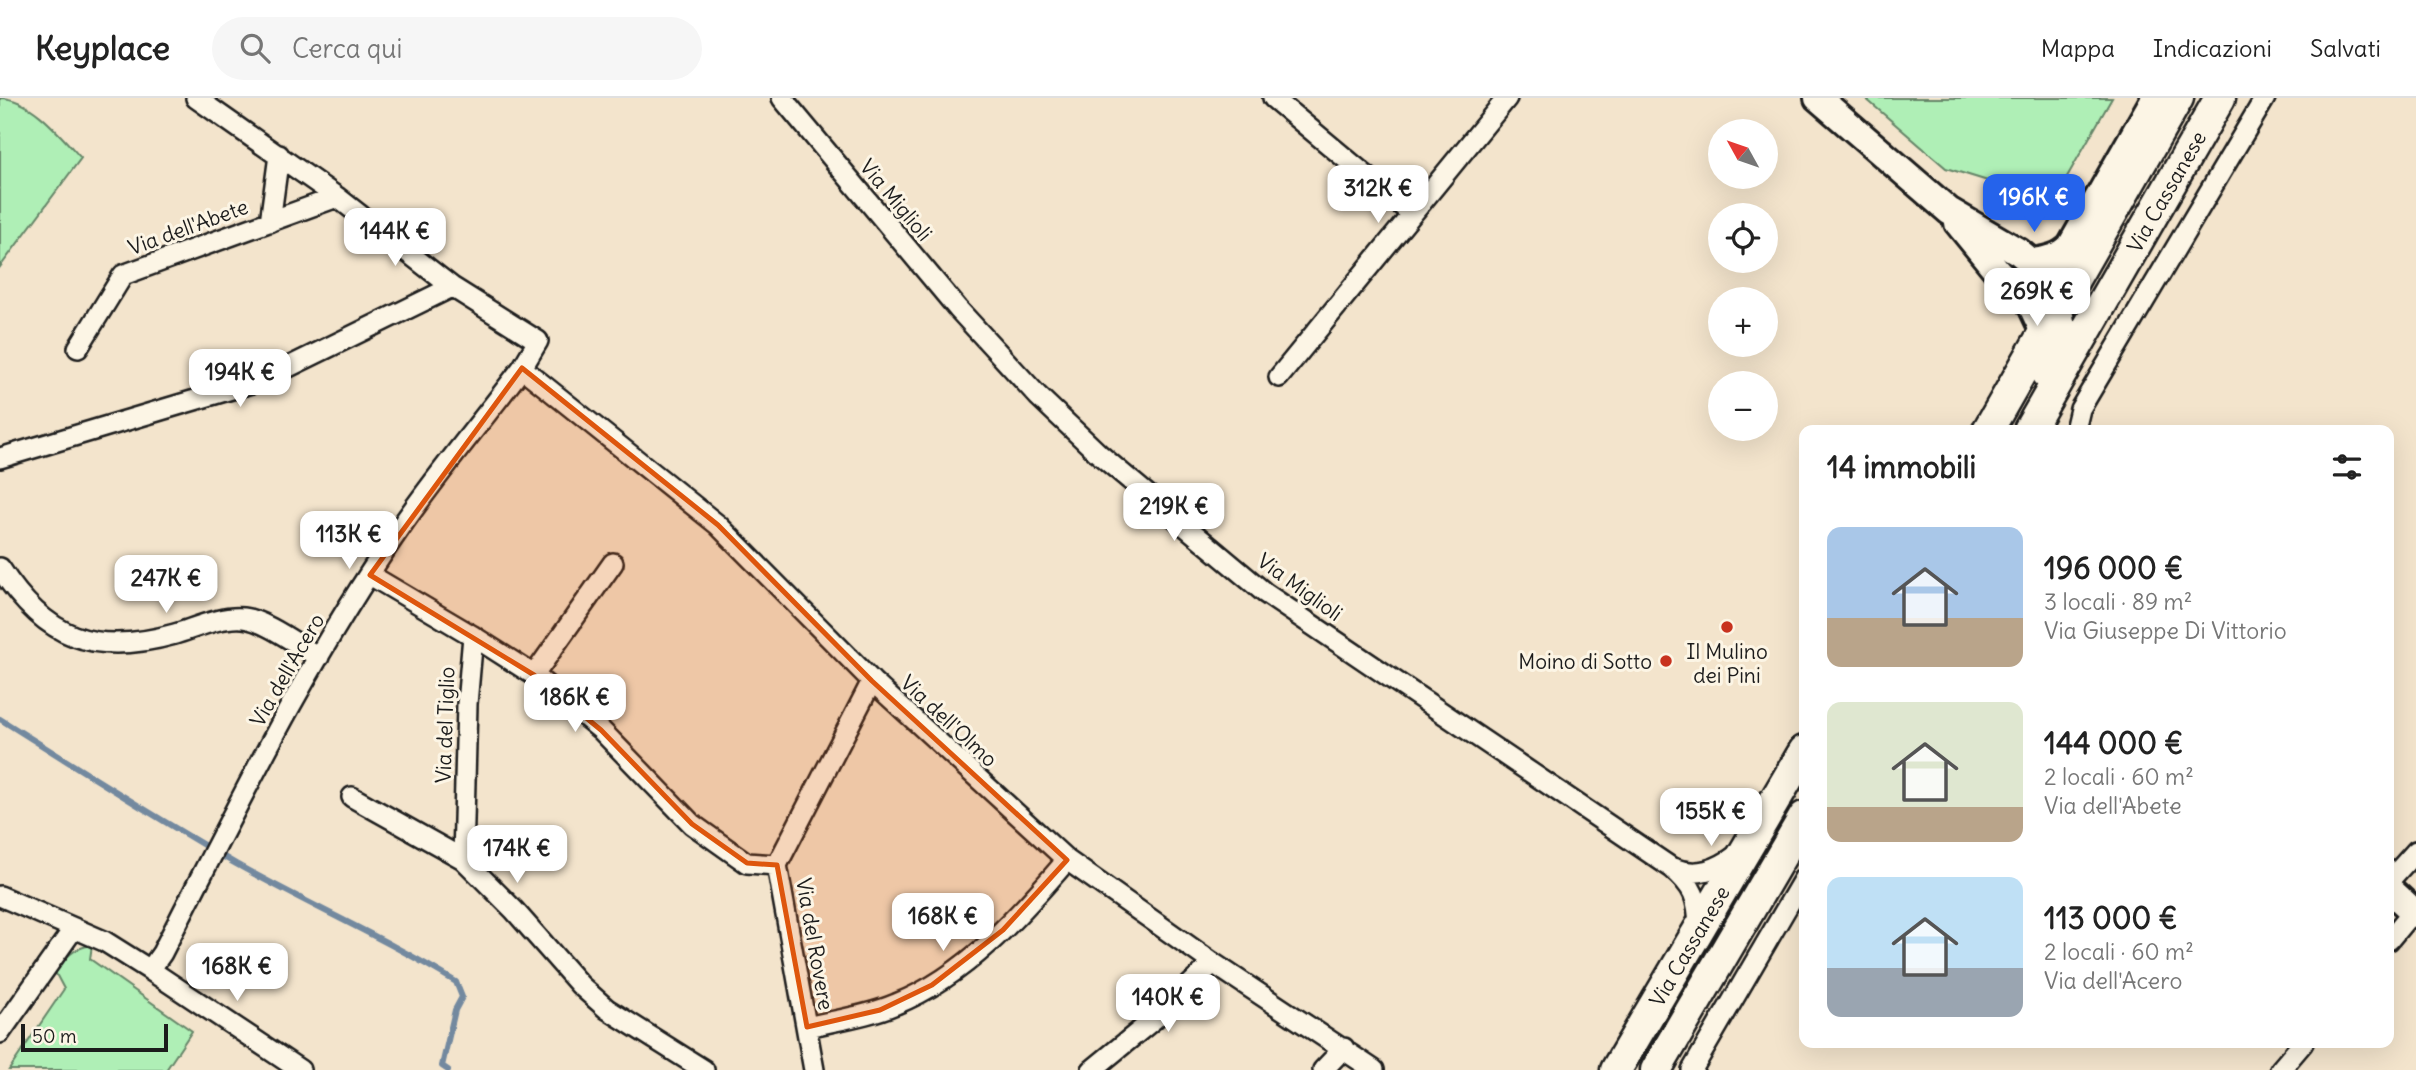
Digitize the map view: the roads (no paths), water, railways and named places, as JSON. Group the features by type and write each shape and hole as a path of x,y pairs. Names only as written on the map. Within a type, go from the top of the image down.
{"main road":[{"path":"1818,98 1949,211 2033,262 2047,275 2056,291 2062,343 2029,403 2024,425"},
{"path":"2033,262 2050,259 2066,252 2071,246 2155,98"},
{"path":"2151,145 2155,98"},
{"name":"Via Cassanese","path":"1991,425 2178,98"},
{"name":"Via Cassanese","path":"2032,425 2220,98"},
{"path":"1949,211 1998,272 2028,298 2041,304 2078,305 2109,291"},
{"path":"2028,298 2044,332"},
{"name":"Via Cassanese","path":"1616,1070 1799,759"},
{"name":"Via Cassanese","path":"1656,1070 1799,826"},
{"path":"2394,893 2414,912"}],"street":[{"path":"0,458 262,380 453,287 337,197 196,98"},
{"name":"Via Miglioli","path":"782,98 957,309 1044,401 1105,460 1265,593 1672,868"},
{"path":"1273,98 1412,214"},
{"path":"1279,377 1507,98"},
{"path":"2077,425 2080,409 2264,98"},
{"name":"Via dell'Abete","path":"270,222 278,155"},
{"name":"Via dell'Abete","path":"78,348 123,275 337,197"},
{"name":"Via dell'Acero","path":"150,970 162,953 221,837 319,657 400,528 522,368 538,341 453,287"},
{"name":"Via dell'Olmo","path":"522,368 718,525 873,681 1067,860 1374,1070"},
{"path":"534,675 613,564"},
{"path":"0,568 34,612 55,628 76,637 113,642 139,641 241,617 258,622 319,657"},
{"path":"370,575 534,675 601,730 692,824 747,863 777,865"},
{"name":"Via del Tiglio","path":"463,859 467,704 472,636"},
{"name":"Via del Rovere","path":"814,1070 777,865 873,681"},
{"path":"352,797 463,859 607,1009 704,1070"},
{"path":"1672,868 1691,874 1714,869 1737,855 1750,840"},
{"path":"2394,875 2416,851"},
{"path":"807,1027 888,1007 932,985 1003,930 1067,860"},
{"path":"1672,868 1692,888 1697,900 1699,927"},
{"path":"1696,1068 1799,887"},
{"path":"0,896 104,942 150,970 290,1067"},
{"path":"2394,934 2414,912"},
{"path":"0,1033 74,928"},
{"path":"1091,1070 1153,1020 1213,962"},
{"path":"1323,1070 1344,1048"},
{"path":"2280,1070 2299,1048"}],"waterway":[{"path":"0,719 236,864 456,982 462,997 455,1010 442,1066 448,1070"}],"place":[{"name":"Il Mulino dei Pini","path":"1727,627"},
{"name":"Moino di Sotto","path":"1666,661"}]}
